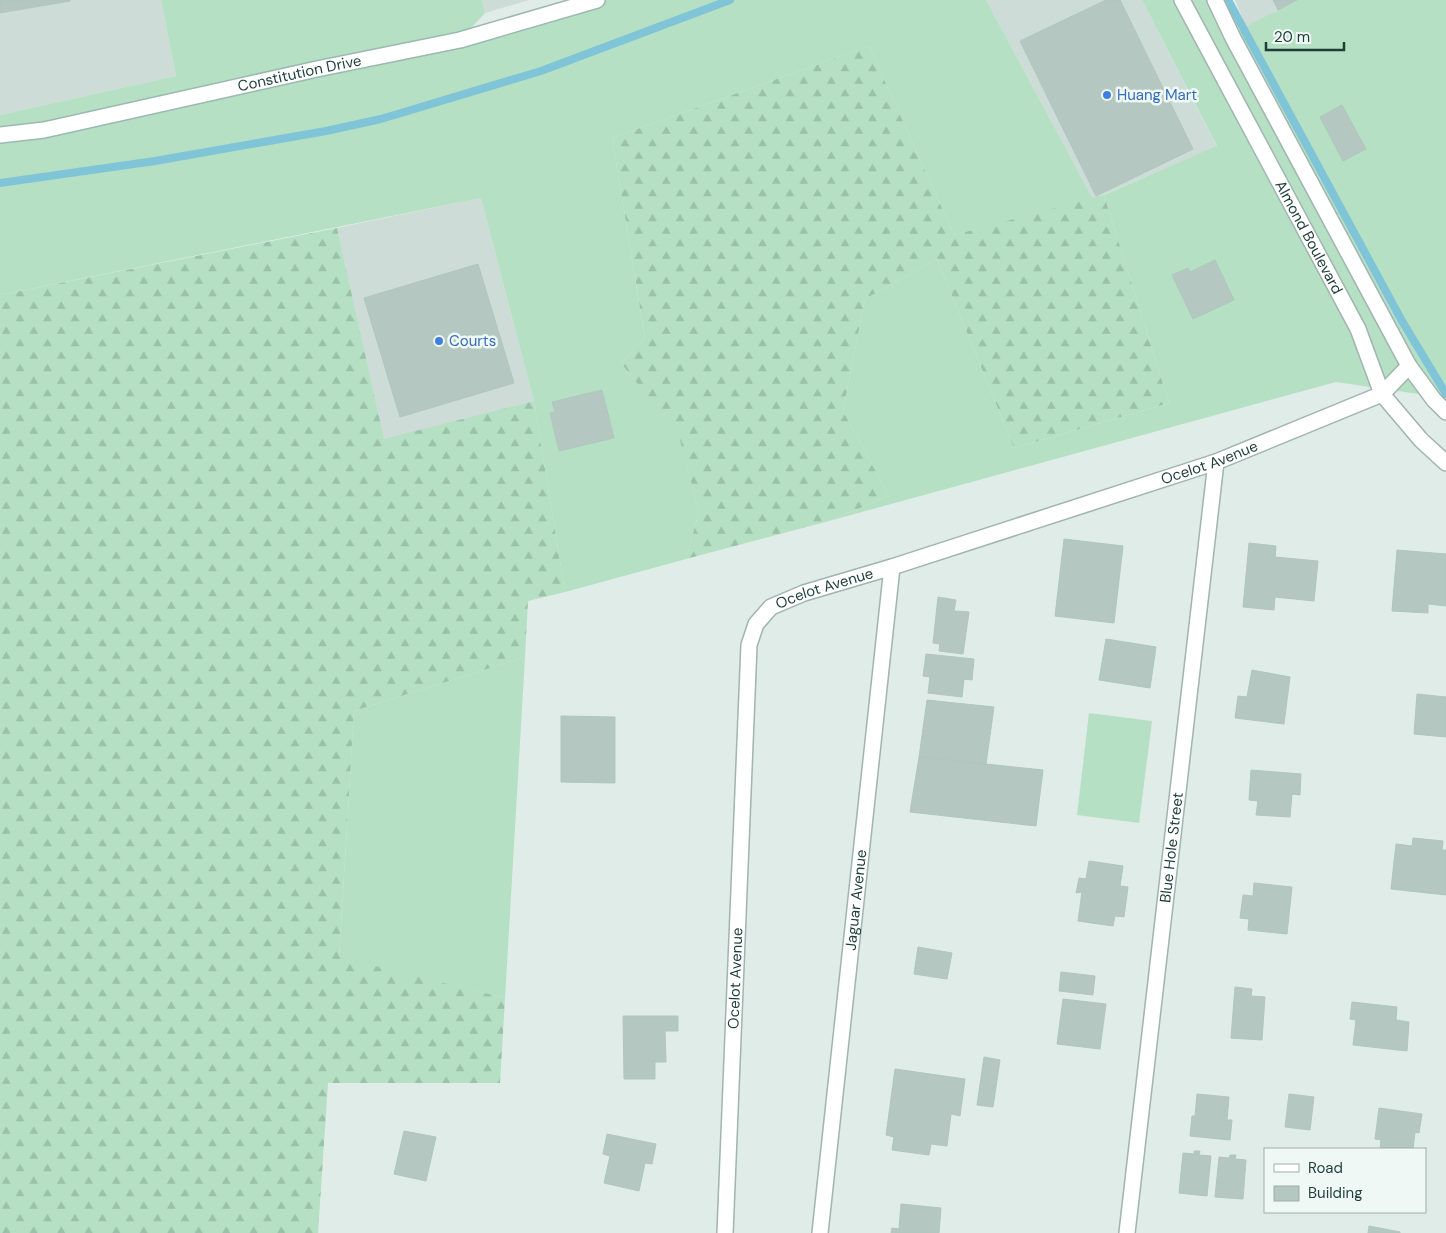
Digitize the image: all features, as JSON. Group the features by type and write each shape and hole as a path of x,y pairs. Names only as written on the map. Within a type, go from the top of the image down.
{"street":[{"name":"Constitution Drive","path":"0,135 44,130 316,69 460,40 598,0"},
{"name":"Almond Boulevard","path":"1182,0 1358,329 1382,394 1421,440 1446,463"},
{"name":"Almond Boulevard","path":"1215,0 1233,38 1409,366 1434,400 1446,412"},
{"name":"Ocelot Avenue","path":"725,1233 749,645 756,624 771,607 804,593 892,567 1216,462 1382,394 1409,366"},
{"name":"Blue Hole Street","path":"1127,1233 1216,462"},
{"name":"Jaguar Avenue","path":"820,1233 892,567"}],"shaded area":[{"path":"0,0 161,0 176,76 0,115"},
{"path":"482,0 529,0 485,13"},
{"name":"Huang Mart","path":"986,0 1142,0 1217,147 1093,199"},
{"path":"1235,0 1297,0 1246,27"},
{"path":"481,198 534,401 384,440 337,228"}],"green space":[{"path":"161,0 482,0 485,13 461,39 597,0 986,0 1093,199 954,235 869,46 612,138 645,338 621,363 679,436 699,512 686,559 565,592 534,401 481,198 0,295 0,115 176,76"},
{"path":"1142,0 1220,0 1236,32 1297,0 1446,0 1446,398 1336,382 829,521 889,496 843,411 865,299 937,259 1014,448 1169,403 1104,195 1217,146"},
{"path":"869,46 954,235 1104,195 1169,403 1014,448 937,259 865,299 843,411 889,496 829,521 686,559 699,512 679,437 621,363 645,338 612,138"},
{"path":"337,228 384,439 534,401 565,592 528,601 525,657 354,711 339,957 505,998 500,1083 328,1083 318,1233 0,1233 0,295"},
{"path":"525,657 505,998 339,958 354,711"},
{"path":"1089,713 1152,721 1139,823 1077,815"}],"building":[{"path":"0,0 70,0 70,1 0,13"},
{"name":"Huang Mart","path":"1106,0 1120,0 1193,149 1096,196 1020,41"},
{"path":"1273,0 1297,0 1278,10"},
{"path":"1342,105 1366,149 1343,161 1320,117"},
{"path":"1215,260 1234,300 1193,319 1172,275 1188,268 1190,272"},
{"name":"Courts","path":"478,264 514,383 400,417 364,298"},
{"path":"602,390 614,438 559,451 550,413 555,412 552,402"},
{"path":"1064,539 1123,546 1114,623 1055,616"},
{"path":"1249,543 1276,546 1275,557 1318,561 1314,601 1275,597 1274,610 1243,607"},
{"path":"1397,550 1446,554 1446,606 1428,604 1428,613 1392,611"},
{"path":"938,597 956,600 954,611 969,612 963,654 939,651 940,644 933,643"},
{"path":"1106,639 1156,647 1150,688 1099,680"},
{"path":"926,654 974,659 972,680 964,679 962,697 928,693 930,677 923,676"},
{"path":"1252,670 1290,677 1284,724 1235,718 1238,696 1247,697"},
{"path":"1417,694 1446,697 1446,737 1414,734"},
{"path":"927,700 994,707 986,764 919,757"},
{"path":"561,716 615,717 615,783 561,782"},
{"path":"919,757 1043,770 1036,826 910,812"},
{"path":"1251,770 1301,774 1300,795 1292,794 1290,817 1256,815 1258,801 1249,800"},
{"path":"1413,838 1443,841 1442,850 1446,850 1446,895 1391,889 1396,844 1412,846"},
{"path":"1089,861 1123,866 1120,886 1128,887 1124,917 1115,916 1113,926 1078,921 1082,892 1076,893 1079,878 1086,879"},
{"path":"1254,883 1292,887 1287,934 1248,930 1249,919 1240,918 1243,895 1253,896"},
{"path":"918,947 952,953 947,979 914,974"},
{"path":"1061,972 1095,976 1093,995 1059,991"},
{"path":"1235,987 1252,989 1251,996 1265,997 1262,1040 1231,1038"},
{"path":"1063,999 1106,1004 1100,1049 1057,1044"},
{"path":"1352,1002 1397,1007 1396,1020 1409,1022 1407,1051 1353,1045 1356,1020 1350,1019"},
{"path":"623,1016 678,1016 678,1031 665,1031 666,1062 655,1062 655,1079 624,1079"},
{"path":"984,1057 1000,1060 993,1107 977,1105"},
{"path":"895,1069 965,1079 960,1116 951,1114 947,1146 931,1144 929,1155 892,1150 894,1137 886,1135"},
{"path":"1197,1094 1229,1097 1227,1120 1232,1120 1230,1140 1190,1136 1192,1116 1195,1116"},
{"path":"1289,1094 1314,1097 1310,1130 1285,1127"},
{"path":"1379,1108 1422,1114 1419,1133 1415,1132 1413,1148 1380,1148 1381,1140 1375,1139"},
{"path":"404,1131 436,1137 426,1181 394,1174"},
{"path":"607,1134 656,1144 652,1164 645,1163 639,1191 604,1183 610,1156 603,1154"},
{"path":"1194,1151 1200,1151 1199,1155 1211,1156 1207,1196 1179,1193 1183,1153 1194,1154"},
{"path":"1230,1155 1236,1155 1235,1159 1246,1160 1243,1199 1215,1197 1219,1157 1229,1158"},
{"path":"901,1204 941,1208 939,1233 891,1233 892,1228 899,1229"},
{"path":"1369,1226 1400,1232 1400,1233 1368,1233"}],"waterway":[{"path":"0,183 155,161 326,131 381,119 541,71 730,0"},
{"path":"1228,0 1402,321 1446,394"}],"place":[{"name":"Huang Mart","path":"1107,95"},
{"name":"Courts","path":"439,341"}]}
